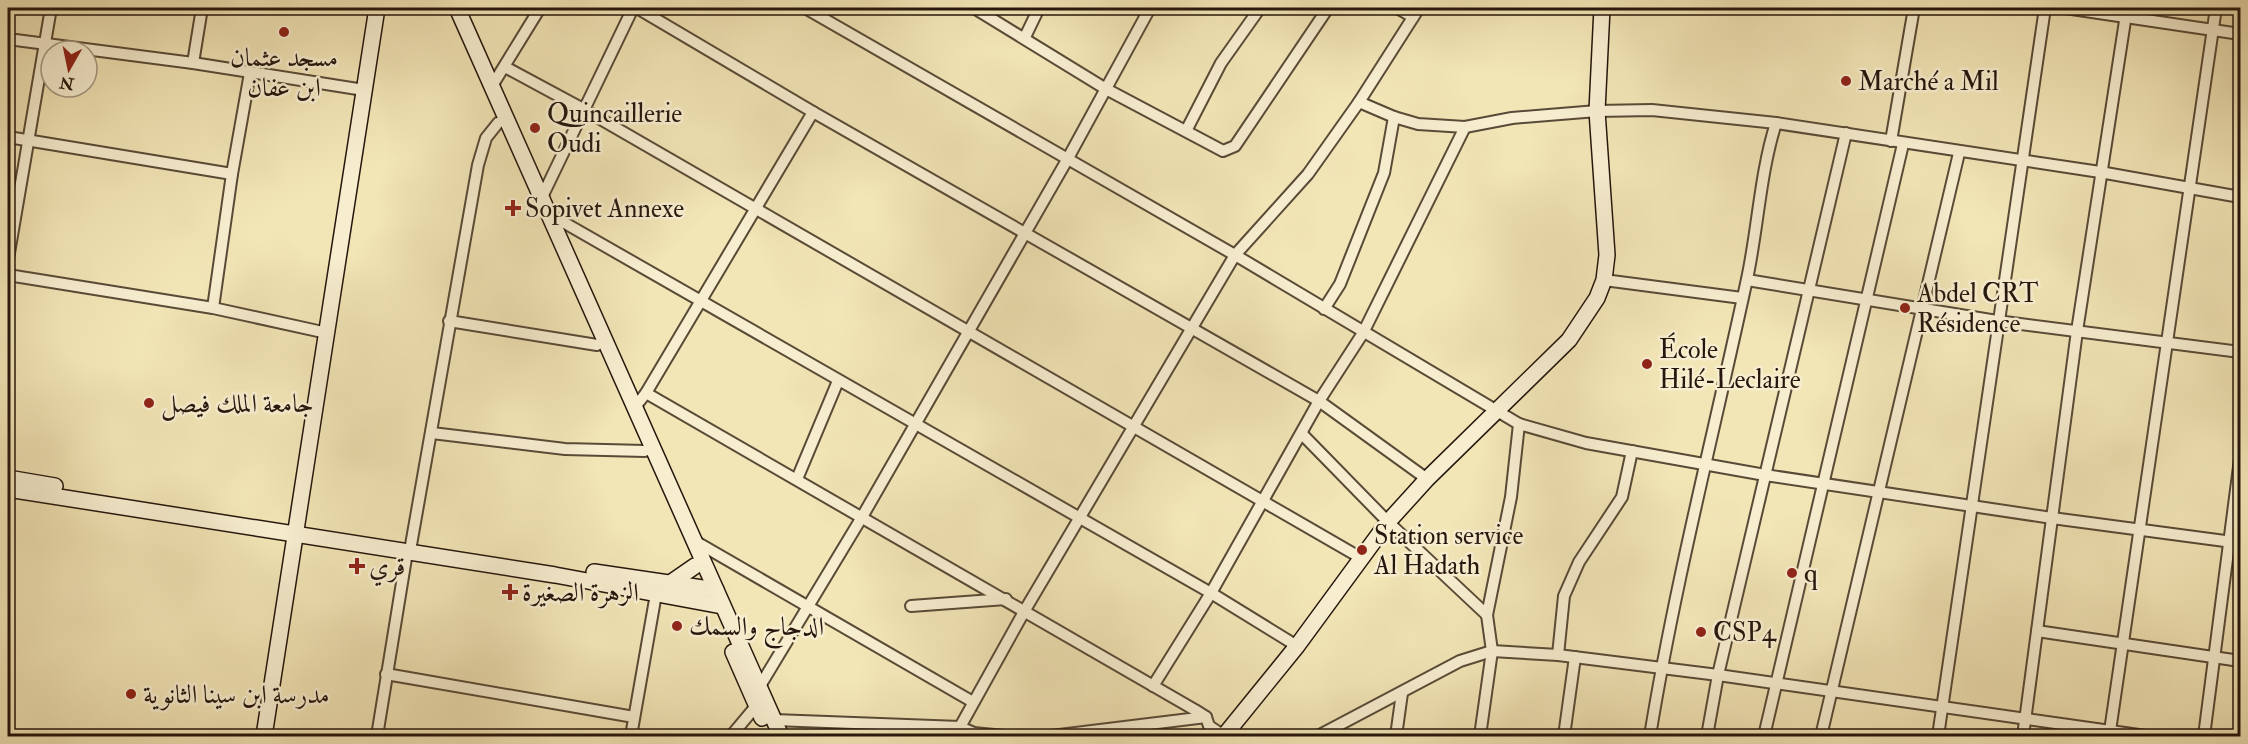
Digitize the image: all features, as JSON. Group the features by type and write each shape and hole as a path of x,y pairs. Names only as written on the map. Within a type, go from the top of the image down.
{"street":[{"path":"46,39 51,8"},
{"path":"192,63 202,8"},
{"path":"447,8 695,566 760,686 781,736"},
{"path":"457,8 693,540 770,736"},
{"path":"492,86 540,8"},
{"path":"542,197 583,109 635,8 1024,231 1189,329 1319,401 1427,479"},
{"path":"805,8 1235,255 1519,424 1586,442 1765,475 2141,531 2241,543"},
{"path":"974,8 1106,88 1223,151 1235,146 1328,8"},
{"path":"1025,37 1039,8"},
{"path":"760,686 862,517 914,422 1067,160 1150,8"},
{"path":"1186,131 1221,63 1260,8"},
{"path":"1397,8 1413,17"},
{"path":"960,727 1025,610 1081,519 1189,329 1235,255 1308,174 1359,102 1419,8"},
{"path":"646,393 1006,599 1206,717 1209,726 1224,736 1297,646 1388,522 1427,479 1569,340 1597,298 1604,280 1607,255 1597,111 1602,8"},
{"path":"1891,141 1914,8"},
{"path":"1938,736 2044,8"},
{"path":"2065,8 2126,12 2241,34"},
{"path":"2110,731 2216,8"},
{"path":"264,736 364,90 374,11"},
{"path":"2023,736 2077,331 2126,12"},
{"path":"8,39 39,43"},
{"path":"99,51 364,90"},
{"path":"505,67 583,109 967,330 1132,428 1361,558"},
{"path":"213,308 232,174 250,73"},
{"path":"8,259 39,78"},
{"path":"1359,102 1394,117 1418,124 1465,127 1512,118 1597,111 1652,110 1776,123 1959,153 2100,172 2241,197"},
{"path":"635,407 646,393 753,208 813,112"},
{"path":"1324,309 1340,284 1381,183 1388,160 1394,117"},
{"path":"377,736 386,674 432,433 449,321 478,165 486,138 498,123"},
{"path":"1650,736 1661,669 1704,464 1747,280 1766,167 1776,123"},
{"path":"1153,686 1211,593 1319,401 1363,333 1465,127"},
{"path":"1707,736 1718,675 1846,133"},
{"path":"8,137 232,174"},
{"path":"1764,736 1903,144"},
{"path":"1821,736 1959,153"},
{"path":"549,214 699,302 914,422 1211,593 1297,646"},
{"path":"8,275 213,308 327,333"},
{"path":"1604,280 1742,298"},
{"path":"1747,280 1997,321 2241,352"},
{"path":"449,321 597,345"},
{"path":"797,479 838,381"},
{"path":"1480,736 1492,651 1487,615 1511,497 1519,424"},
{"path":"432,433 547,448 645,451"},
{"path":"1302,434 1388,522 1487,615"},
{"path":"1557,655 1564,596 1579,562 1622,497 1632,451"},
{"path":"2204,736 2212,657 2241,459"},
{"path":"8,478 297,530"},
{"path":"8,489 669,584 714,598"},
{"path":"693,540 973,702"},
{"path":"409,548 656,594 714,598"},
{"path":"669,584 695,566"},
{"path":"631,736 656,594"},
{"path":"911,606 1006,599"},
{"path":"2037,631 2241,661"},
{"path":"1318,736 1460,661 1492,651 1557,655 1718,675 2026,720 2079,732 2110,731 2146,736"},
{"path":"1564,736 1575,657"},
{"path":"386,674 634,717"},
{"path":"1396,736 1402,693"},
{"path":"731,736 757,705"},
{"path":"1051,736 1206,717"},
{"path":"774,720 960,727 974,733 1004,736"}],"place":[{"name":"مسجد عثمان ابن عفان","path":"284,32"},
{"name":"Marché a Mil","path":"1846,81"},
{"name":"Quincaillerie Oudi","path":"535,128"},
{"name":"Sopivet Annexe","path":"513,208"},
{"name":"Abdel CRT Résidence","path":"1905,308"},
{"name":"École Hilé-Leclaire","path":"1647,364"},
{"name":"جامعة الملك فيصل","path":"149,403"},
{"name":"Station service Al Hadath","path":"1362,550"},
{"name":"قري","path":"357,566"},
{"name":"q","path":"1792,573"},
{"name":"الزهرة الصغيرة","path":"510,592"},
{"name":"الدجاج والسمك","path":"677,626"},
{"name":"CSP4","path":"1701,632"},
{"name":"مدرسة ابن سينا الثانوية","path":"131,694"}]}
